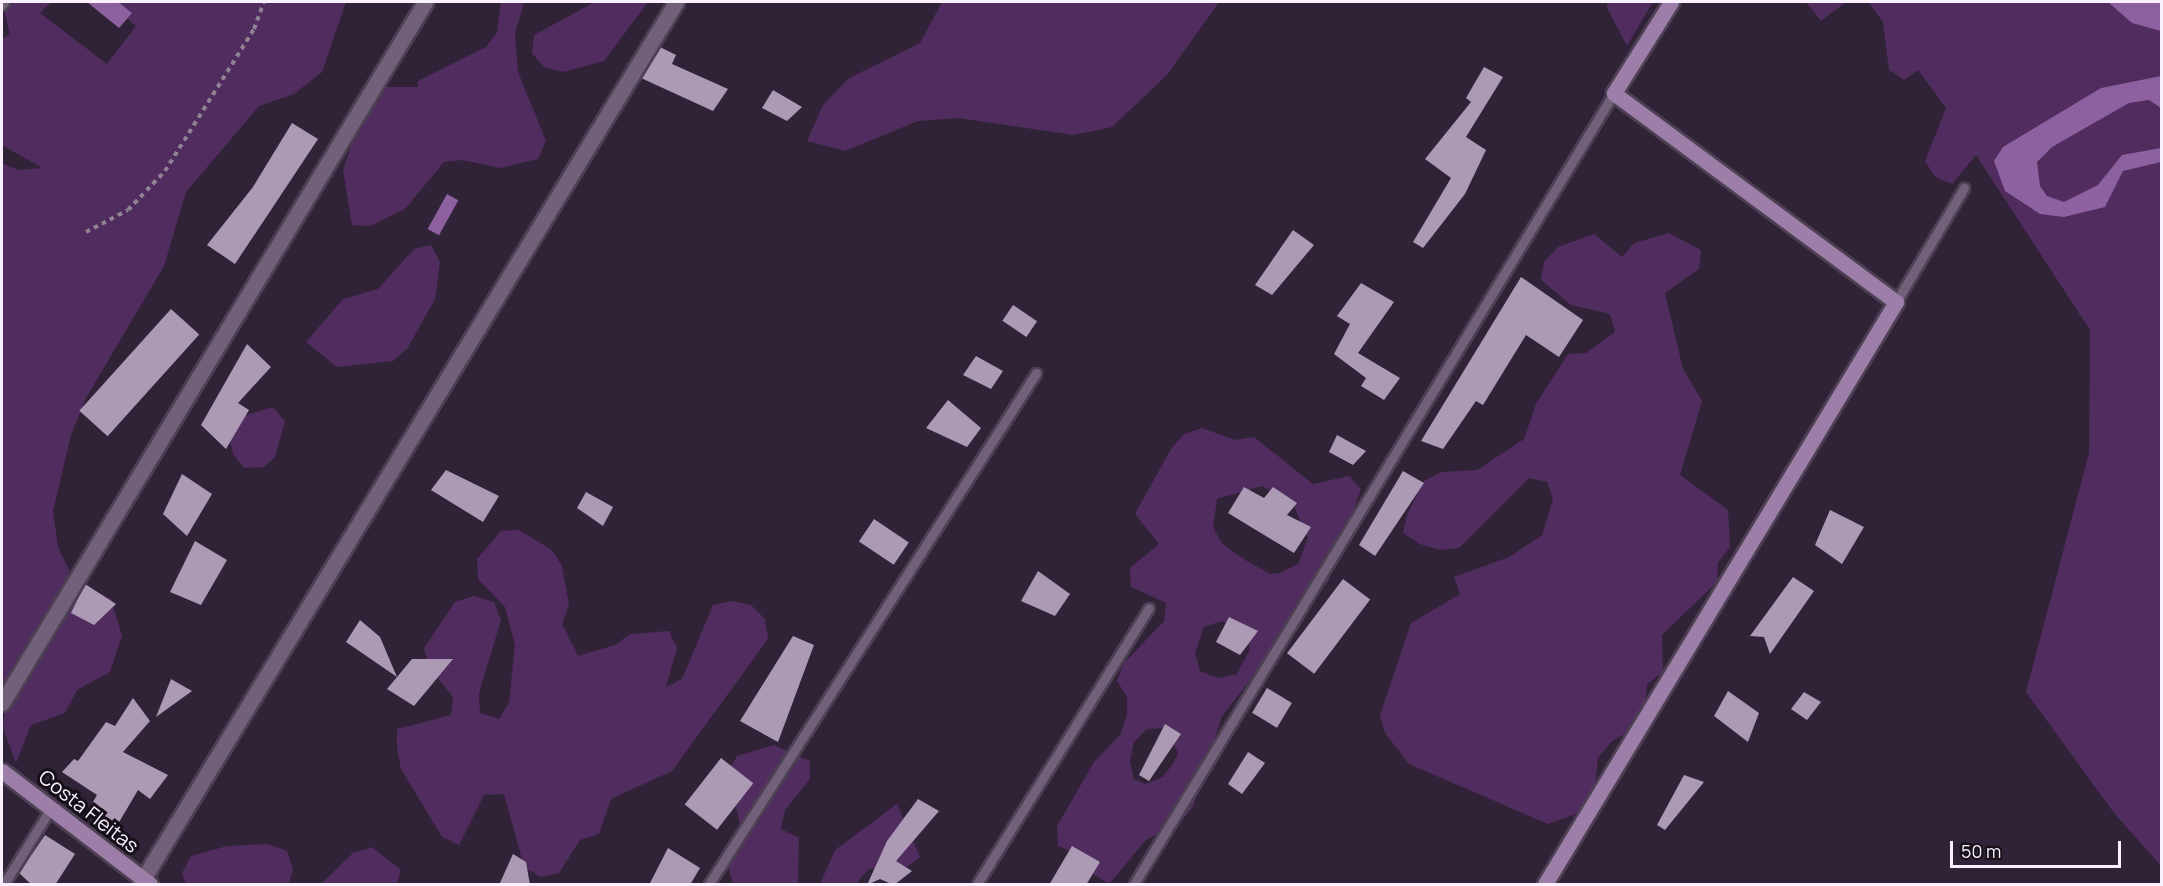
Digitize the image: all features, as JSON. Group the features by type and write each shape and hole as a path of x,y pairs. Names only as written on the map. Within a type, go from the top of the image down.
{"street":[{"path":"2,703 425,2"},
{"path":"144,883 676,2"},
{"path":"1545,885 1896,302 1614,93 1671,2"},
{"name":"Costa Fleitas","path":"2,771 144,883"}],"lane":[{"path":"1134,885 1614,93"},
{"path":"1896,302 1964,188"},
{"path":"709,885 1036,373"},
{"path":"977,885 1149,608"},
{"path":"4,885 51,808"}],"path":[{"path":"86,232 128,210 165,171 254,29 264,2"}],"shaded area":[{"path":"2,2 51,2 40,13 107,64 136,26 109,2 346,2 322,72 294,94 259,106 186,192 164,266 86,398 71,435 53,511 58,547 74,581 111,599 122,636 110,672 77,690 65,713 31,725 16,763 3,728 7,692 2,681 2,163 18,170 42,168 2,145 2,39 10,34"},
{"path":"87,2 118,2 132,13 119,28"},
{"path":"501,2 524,2 515,34 518,72 546,141 538,159 500,168 462,160 444,162 405,209 370,226 352,225 343,170 361,115 382,87 418,87 418,81 486,47 497,32"},
{"path":"595,2 648,2 604,61 563,72 544,67 532,53 534,35"},
{"path":"942,2 1219,2 1167,75 1112,127 1074,135 958,118 918,121 845,151 807,141 823,105 849,78 920,43"},
{"path":"1607,2 1653,2 1627,46 1607,8"},
{"path":"1806,2 1846,2 1821,21"},
{"path":"1868,2 2161,2 2161,866 2114,813 2026,692 2089,453 2090,330 1976,155 1952,184 1935,177 1925,161 1946,108 1918,70 1904,80 1889,70 1883,22"},
{"path":"2108,2 2161,2 2161,31 2132,23"},
{"path":"2161,76 2161,108 2149,100 2129,103 2052,147 2037,162 2040,186 2047,196 2064,202 2098,185 2122,155 2161,148 2161,162 2123,171 2105,207 2064,217 2040,214 2005,191 1994,161 2003,147 2101,88"},
{"path":"447,194 458,200 439,235 428,229"},
{"path":"1669,233 1701,250 1699,269 1665,293 1683,369 1702,401 1680,475 1728,510 1730,547 1718,563 1717,582 1662,635 1663,672 1647,684 1644,722 1611,742 1598,758 1594,795 1584,811 1548,824 1409,764 1385,733 1380,715 1411,623 1460,594 1454,577 1509,557 1542,535 1553,499 1547,482 1529,478 1459,548 1440,550 1420,544 1403,533 1407,515 1424,481 1441,472 1477,470 1524,439 1536,404 1568,354 1586,353 1615,332 1610,314 1571,305 1541,280 1544,262 1558,247 1594,234 1622,257 1634,243"},
{"path":"431,245 440,262 435,299 407,349 393,361 337,367 306,342 343,299 378,289 414,249"},
{"path":"273,407 285,421 275,457 264,467 244,468 233,454 229,436 236,418"},
{"path":"1202,428 1235,440 1254,437 1313,484 1349,476 1361,489 1329,580 1222,716 1193,807 1181,821 1145,841 1109,884 1088,871 1078,854 1058,846 1057,826 1094,762 1120,735 1127,716 1127,697 1117,681 1124,663 1164,621 1166,603 1131,587 1130,568 1159,544 1135,514 1171,449 1184,434","holes":["1262,486 1293,504 1308,538 1298,564 1280,573 1270,574 1222,544 1213,527 1217,499","1222,621 1245,631 1250,649 1237,674 1218,678 1200,671 1195,653 1204,627","1165,728 1178,753 1163,777 1145,784 1134,779 1130,761 1134,742 1147,729"]},
{"path":"519,530 552,550 562,566 569,605 562,624 578,656 615,645 630,634 669,631 677,648 666,687 682,679 713,605 732,601 751,605 765,619 768,639 672,771 611,799 599,834 580,840 559,873 541,877 524,867 504,794 484,795 459,845 442,837 401,769 397,749 397,729 451,715 453,697 429,667 424,648 455,602 474,596 494,602 501,620 479,693 480,713 499,719 509,702 515,645 505,607 478,579 477,559 501,531"},
{"path":"774,745 810,761 810,779 785,810 781,829 799,838 798,884 733,884 727,862 741,827 727,773 737,756"},
{"path":"897,804 920,857 905,868 869,869 856,884 820,884 835,850"},
{"path":"268,844 287,851 293,869 289,884 186,884 182,873 191,856 227,846"},
{"path":"372,847 401,870 397,884 321,884 353,853"}],"building":[{"path":"660,47 676,55 672,64 728,89 713,111 641,78"},
{"path":"1484,67 1503,77 1466,137 1486,150 1465,194 1423,248 1413,242 1451,178 1425,159 1471,102 1466,98"},
{"path":"773,90 802,107 787,121 762,108"},
{"path":"292,123 318,139 235,264 207,245 253,187"},
{"path":"1293,230 1314,245 1272,295 1255,285"},
{"path":"1521,277 1583,320 1559,357 1526,335 1483,405 1476,401 1443,449 1421,441"},
{"path":"1361,283 1394,302 1358,353 1400,378 1384,400 1361,386 1366,378 1334,354 1350,324 1337,316"},
{"path":"1013,305 1037,321 1026,337 1002,321"},
{"path":"171,309 199,334 108,436 79,411"},
{"path":"247,344 271,367 238,403 249,410 226,449 201,425"},
{"path":"976,356 1003,371 991,389 963,375"},
{"path":"948,400 981,428 967,447 926,428"},
{"path":"1337,435 1366,451 1353,465 1329,452"},
{"path":"446,470 499,496 483,522 431,490"},
{"path":"1403,471 1424,483 1375,556 1359,545"},
{"path":"182,474 212,494 187,536 163,514"},
{"path":"1244,487 1264,498 1273,487 1297,503 1287,515 1311,527 1294,553 1228,513"},
{"path":"586,492 613,507 603,526 577,508"},
{"path":"1830,510 1864,527 1842,564 1815,545"},
{"path":"874,519 909,542 894,565 859,541"},
{"path":"195,541 227,560 201,605 170,592"},
{"path":"1038,571 1070,594 1055,616 1021,601"},
{"path":"1793,577 1814,591 1770,654 1764,637 1750,636"},
{"path":"1343,579 1370,599 1314,674 1287,653"},
{"path":"85,584 116,604 94,625 71,613"},
{"path":"1229,617 1258,631 1240,655 1216,642"},
{"path":"360,620 380,637 397,677 346,642"},
{"path":"793,636 814,645 778,742 740,721"},
{"path":"412,659 453,659 414,706 387,689"},
{"path":"171,679 192,691 156,717"},
{"path":"1267,688 1292,703 1277,728 1252,713"},
{"path":"1728,691 1759,713 1748,742 1714,716"},
{"path":"1804,692 1821,702 1807,720 1791,709"},
{"path":"133,698 150,721 123,752 168,775 150,799 138,790 118,824 90,807 97,795 62,772 74,759 78,761 106,722 115,726"},
{"path":"1165,724 1181,734 1149,781 1139,775"},
{"path":"1248,752 1265,763 1242,794 1228,784"},
{"path":"721,758 753,783 717,830 685,804"},
{"path":"1684,775 1704,782 1665,830 1657,825"},
{"path":"918,799 939,811 896,861 912,871 894,885 880,879 867,885 887,841"},
{"path":"45,835 75,854 55,885 32,885 19,873"},
{"path":"1072,846 1100,862 1086,885 1049,885"},
{"path":"668,848 700,868 690,885 649,885"},
{"path":"513,854 526,862 530,885 499,885"}]}
